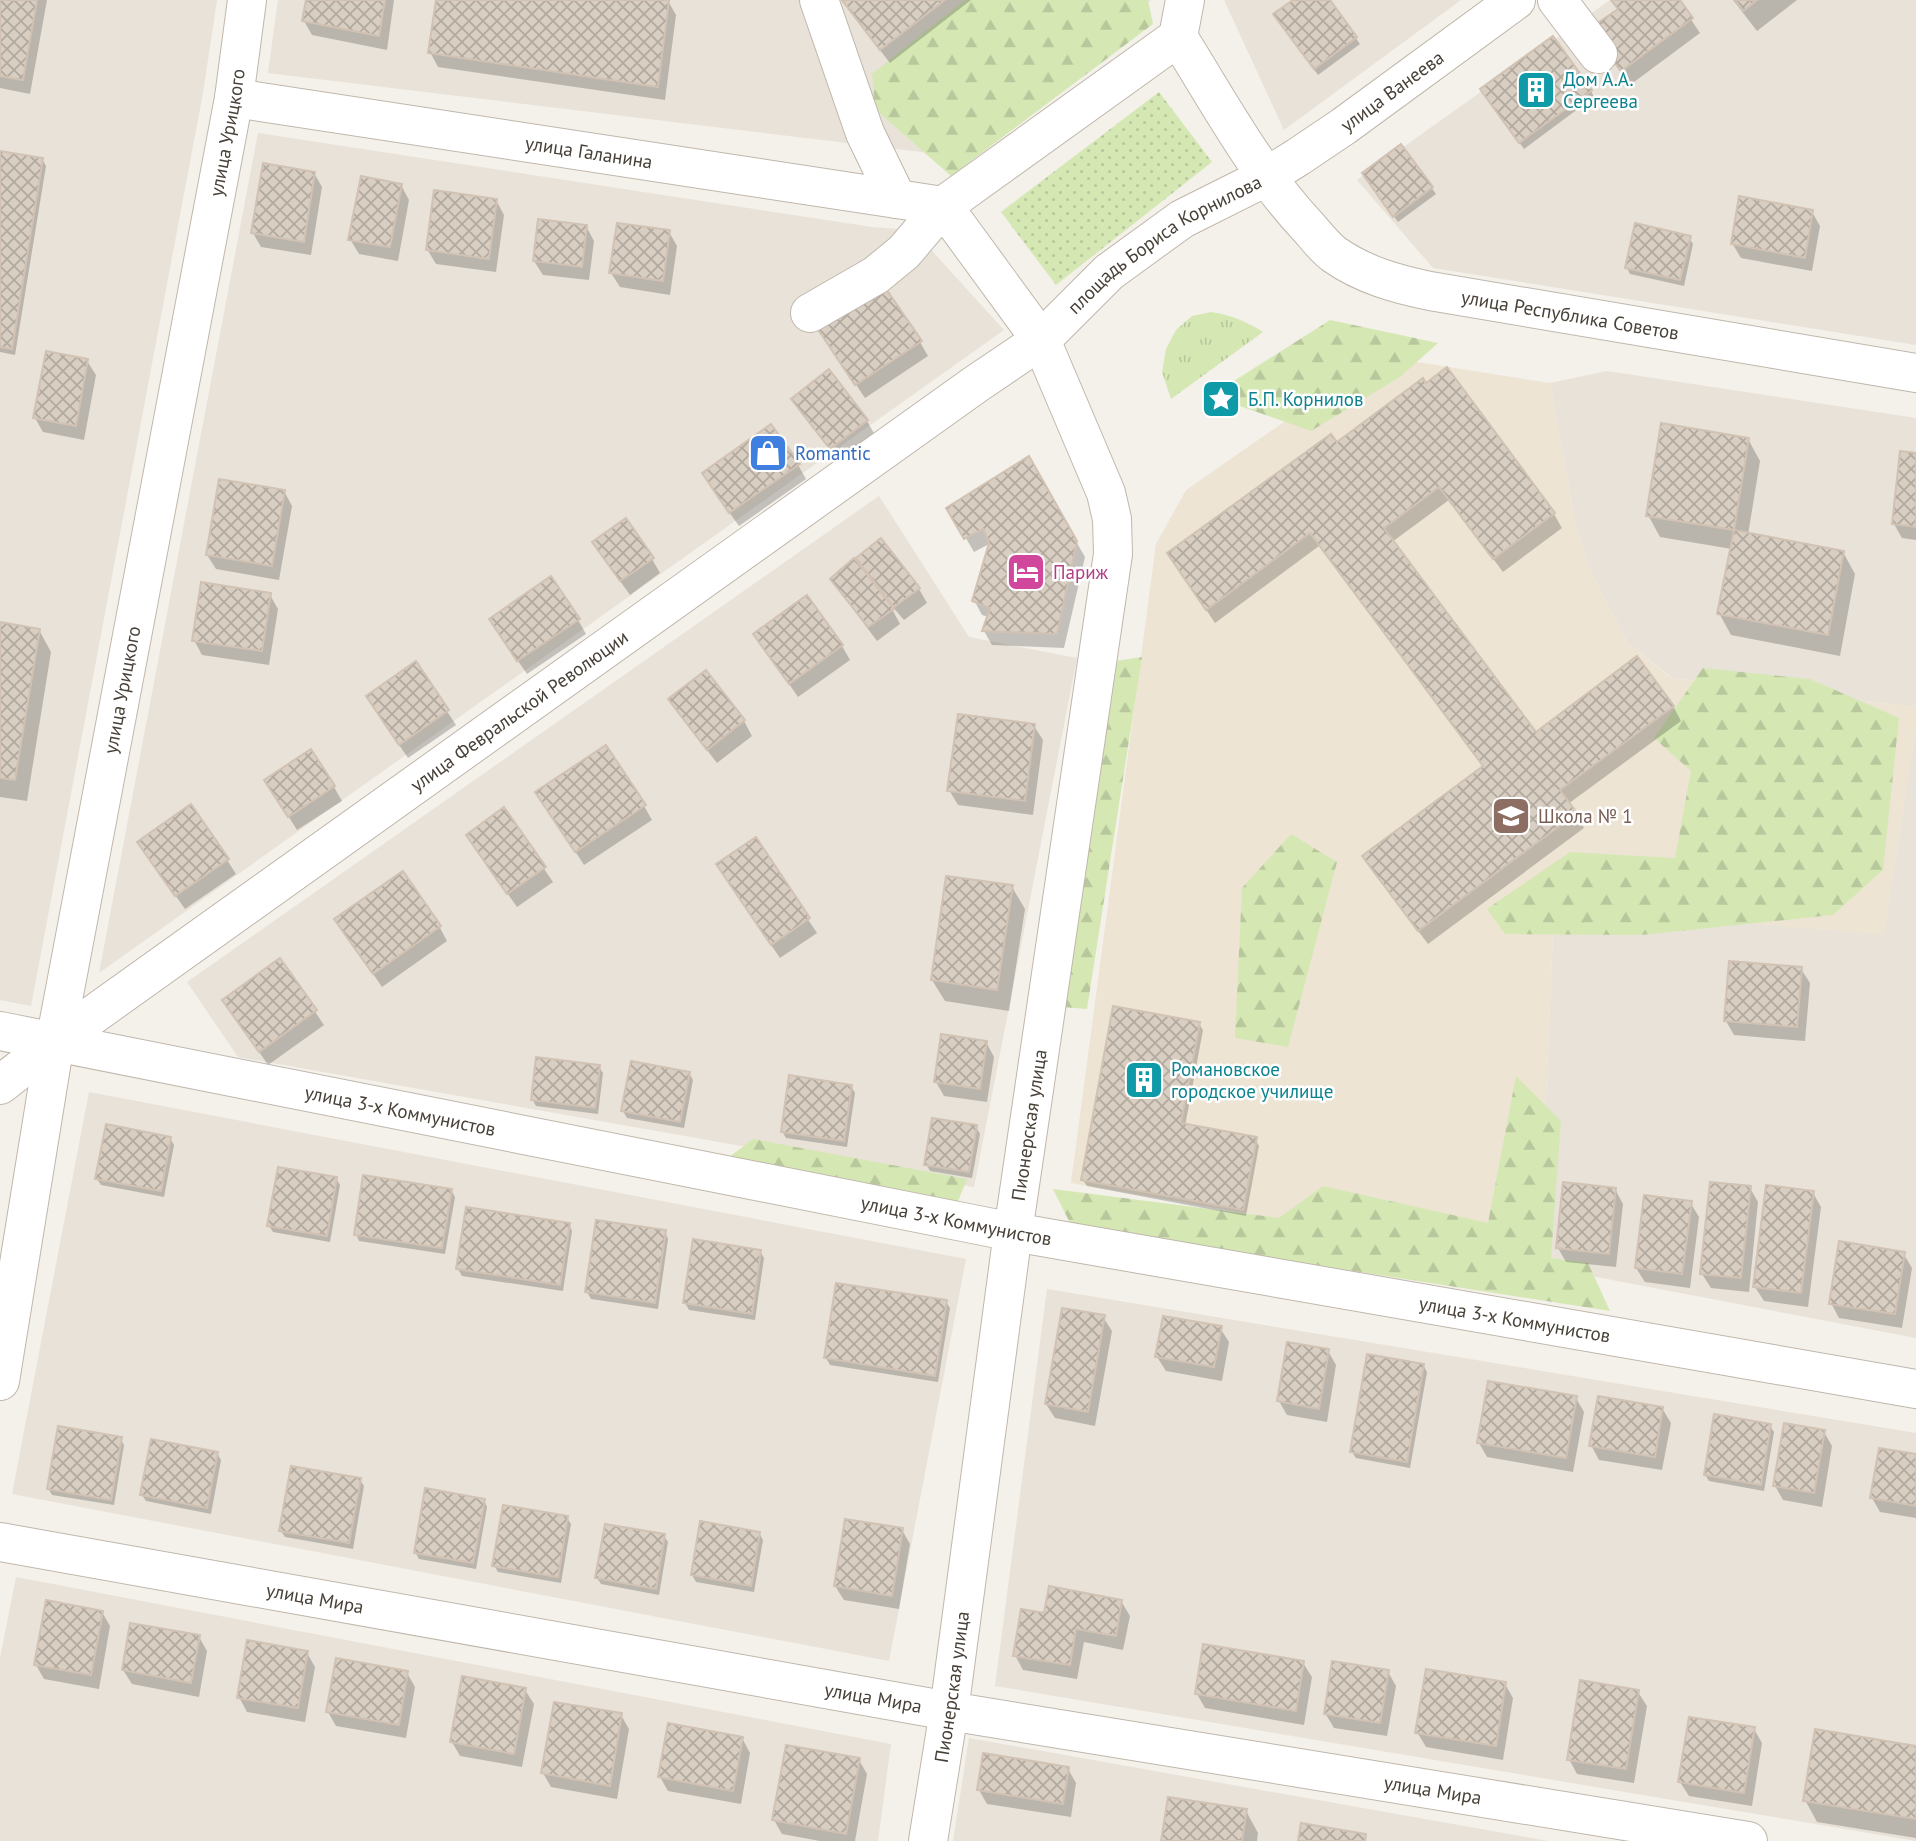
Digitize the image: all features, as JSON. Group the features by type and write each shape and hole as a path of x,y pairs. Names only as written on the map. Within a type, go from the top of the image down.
{"street":[{"name":"улица Урицкого","path":"0,1381 55,1042 234,98 247,0"},
{"path":"819,0 865,134 897,199"},
{"path":"810,313 876,275 904,252 943,206 1178,37 1185,0"},
{"name":"улица Ванеева","path":"1266,177 1344,126 1516,0"},
{"path":"1557,0 1598,54"},
{"name":"площадь Бориса Корнилова","path":"1041,340 1109,272 1182,219 1266,177 1178,37"},
{"name":"улица Галанина","path":"234,98 943,206"},
{"name":"улица Республика Советов","path":"1266,177 1293,212 1333,253 1360,270 1394,283 1916,373"},
{"path":"943,206 1041,340"},
{"name":"улица Февральской Революции","path":"0,1085 55,1042 1041,340"},
{"name":"Пионерская улица","path":"928,1841 949,1711 1013,1233 1113,554 1112,519 1106,492 1041,340"},
{"name":"улица 3-х Коммунистов","path":"0,1031 1013,1233 1916,1389"},
{"name":"улица Мира","path":"0,1542 949,1711 1748,1841"}],"shaded area":[{"path":"0,0 217,0 203,93 31,1006 0,1000"},
{"path":"278,0 1151,0 955,156 268,73"},
{"path":"1224,0 1461,0 1284,130"},
{"path":"1610,0 1916,0 1916,345 1433,268 1357,180"},
{"path":"258,133 872,227 913,230 1004,330 99,973"},
{"name":"Школа № 1","path":"1379,356 1550,383 1576,526 1590,571 1628,643 1671,678 1916,707 1916,725 1884,935 1554,907 1539,1266 1250,1227 1252,1214 1071,1183 1156,544 1186,490"},
{"path":"1607,371 1916,418 1916,707 1672,678 1628,643 1590,571 1576,526 1550,383"},
{"path":"879,496 969,637 1077,658 974,1187 238,1057 187,982"},
{"path":"1916,725 1916,1338 1539,1266 1554,907 1884,934"},
{"path":"89,1092 966,1259 889,1661 12,1494"},
{"path":"1047,1289 1916,1433 1916,1841 995,1686"},
{"path":"16,1577 891,1744 878,1841 0,1841 0,1658"},
{"path":"969,1738 1548,1841 953,1841"}],"green space":[{"path":"965,0 1148,0 1153,24 951,176 875,109 872,74"},
{"path":"1159,92 1212,162 1056,285 1001,212"},
{"path":"1211,312 1238,319 1263,332 1171,399 1162,372 1166,349 1176,330 1192,316"},
{"path":"1330,320 1438,343 1400,377 1311,431 1237,405 1234,381"},
{"path":"1142,657 1087,1009 1027,1004 1116,661"},
{"path":"1703,668 1810,679 1899,718 1883,870 1833,915 1641,935 1505,934 1487,909 1570,852 1675,858 1691,771 1654,738"},
{"path":"1291,834 1337,862 1288,1047 1235,1038 1242,888"},
{"path":"1516,1076 1561,1121 1551,1258 1588,1263 1610,1311 1072,1227 1053,1189 1279,1218 1323,1186 1488,1223"},
{"path":"753,1139 967,1179 954,1211 720,1164"}],"building":[{"path":"0,0 37,0 23,80 0,76"},
{"path":"306,0 385,0 379,36 302,21"},
{"path":"436,0 669,0 658,87 428,53"},
{"path":"842,0 945,0 880,50"},
{"path":"1293,0 1330,0 1357,37 1314,69 1273,14"},
{"path":"1611,0 1680,0 1693,18 1621,71 1589,29 1618,9"},
{"path":"1735,0 1757,0 1743,11"},
{"name":"Дом А.А. Сергеева","path":"1553,36 1592,90 1519,143 1480,89"},
{"path":"1401,144 1433,187 1393,217 1362,173"},
{"path":"0,151 43,158 12,349 0,347"},
{"path":"263,163 315,172 304,242 251,233"},
{"path":"361,176 402,184 390,247 348,240"},
{"path":"434,190 497,199 489,259 426,250"},
{"path":"1739,196 1813,210 1805,258 1731,244"},
{"path":"538,219 587,225 582,267 533,261"},
{"path":"617,223 670,230 663,281 609,273"},
{"path":"1635,223 1691,236 1680,280 1625,268"},
{"path":"884,286 922,341 855,385 817,328"},
{"path":"46,351 88,359 76,426 33,418"},
{"path":"1447,367 1555,513 1493,559 1439,487 1384,528 1536,732 1637,656 1674,706 1560,790 1577,813 1418,931 1362,856 1483,766 1310,533 1206,610 1167,553 1331,434 1337,442 1423,378 1426,383"},
{"path":"829,369 868,420 830,449 791,399"},
{"path":"1661,423 1749,438 1734,530 1646,516"},
{"path":"771,424 800,464 729,513 702,473"},
{"path":"1900,451 1916,453 1916,527 1892,524"},
{"name":"Париж","path":"1029,456 1077,541 1057,634 982,631 990,608 972,601 989,543 983,529 964,539 946,508"},
{"path":"219,479 285,490 272,566 206,555"},
{"path":"626,518 654,558 620,581 592,542"},
{"path":"1734,530 1844,551 1828,635 1717,614"},
{"path":"881,538 920,588 894,607 856,558"},
{"path":"854,558 894,609 868,627 830,579"},
{"path":"551,576 580,619 517,661 489,619"},
{"path":"201,582 271,593 262,651 192,641"},
{"path":"807,595 843,645 789,684 753,634"},
{"path":"0,622 40,629 15,780 0,778"},
{"path":"416,661 449,710 399,745 366,696"},
{"path":"706,670 745,720 707,750 668,699"},
{"path":"958,714 1035,724 1025,801 947,791"},
{"path":"606,745 646,805 575,852 535,792"},
{"path":"311,749 335,786 288,817 264,780"},
{"path":"191,804 229,859 175,896 137,842"},
{"path":"504,807 546,867 507,894 466,835"},
{"path":"756,837 810,918 771,945 716,864"},
{"path":"403,871 441,926 373,974 334,919"},
{"path":"946,876 1013,885 997,990 931,980"},
{"path":"280,958 317,1010 259,1052 222,1000"},
{"path":"1729,961 1802,967 1797,1027 1724,1021"},
{"name":"Романовское городское училище","path":"1113,1006 1200,1022 1181,1123 1257,1137 1243,1210 1081,1180"},
{"path":"941,1034 987,1041 980,1089 934,1082"},
{"path":"536,1057 600,1065 595,1108 531,1100"},
{"path":"631,1061 690,1072 680,1122 621,1111"},
{"path":"789,1075 852,1085 844,1141 781,1132"},
{"path":"932,1118 977,1125 969,1172 924,1165"},
{"path":"106,1124 171,1137 161,1191 95,1179"},
{"path":"278,1167 337,1177 327,1236 267,1226"},
{"path":"363,1175 452,1189 442,1248 354,1235"},
{"path":"1563,1182 1616,1188 1609,1254 1556,1248"},
{"path":"1710,1182 1751,1186 1741,1278 1700,1274"},
{"path":"1766,1185 1814,1191 1801,1293 1753,1287"},
{"path":"1644,1195 1692,1201 1682,1274 1635,1268"},
{"path":"466,1207 570,1223 560,1285 456,1269"},
{"path":"596,1220 666,1230 655,1303 585,1292"},
{"path":"693,1239 761,1250 752,1314 683,1303"},
{"path":"1839,1241 1905,1252 1895,1314 1829,1304"},
{"path":"836,1283 947,1300 935,1376 824,1358"},
{"path":"1062,1308 1105,1315 1088,1412 1045,1404"},
{"path":"1163,1316 1222,1326 1214,1367 1155,1357"},
{"path":"1287,1342 1329,1349 1319,1409 1277,1401"},
{"path":"1367,1354 1424,1364 1407,1462 1350,1452"},
{"path":"1488,1381 1577,1396 1566,1458 1477,1443"},
{"path":"1598,1396 1663,1407 1655,1457 1589,1446"},
{"path":"1714,1414 1771,1424 1761,1485 1704,1475"},
{"path":"1784,1423 1825,1430 1814,1493 1773,1486"},
{"path":"58,1426 122,1437 111,1500 47,1489"},
{"path":"151,1439 218,1452 207,1508 140,1495"},
{"path":"1879,1448 1916,1454 1916,1506 1870,1498"},
{"path":"291,1466 361,1478 349,1543 279,1531"},
{"path":"425,1488 485,1499 473,1563 414,1553"},
{"path":"503,1505 568,1516 558,1577 492,1566"},
{"path":"845,1519 903,1528 892,1596 834,1586"},
{"path":"700,1521 760,1532 751,1586 691,1575"},
{"path":"605,1524 665,1534 656,1589 595,1578"},
{"path":"1049,1586 1122,1600 1116,1636 1076,1629 1070,1665 1013,1656 1021,1609 1044,1613"},
{"path":"46,1600 103,1611 91,1675 34,1665"},
{"path":"130,1623 200,1635 191,1683 122,1670"},
{"path":"247,1640 308,1651 298,1708 237,1698"},
{"path":"1203,1644 1304,1661 1296,1711 1195,1694"},
{"path":"336,1658 408,1671 399,1725 326,1712"},
{"path":"1332,1661 1389,1670 1380,1723 1324,1714"},
{"path":"1426,1669 1506,1682 1496,1746 1415,1733"},
{"path":"462,1676 526,1688 514,1754 450,1742"},
{"path":"1580,1680 1639,1690 1626,1769 1567,1760"},
{"path":"554,1702 622,1713 610,1786 541,1773"},
{"path":"1689,1717 1755,1727 1744,1793 1678,1782"},
{"path":"668,1723 743,1737 733,1791 658,1777"},
{"path":"1815,1729 1916,1746 1916,1819 1803,1801"},
{"path":"786,1745 860,1758 846,1834 772,1820"},
{"path":"983,1753 1069,1767 1063,1804 977,1790"},
{"path":"1168,1797 1247,1809 1242,1841 1161,1841"},
{"path":"1301,1823 1366,1834 1365,1841 1298,1841"}],"place":[{"name":"Дом А.А. Сергеева","path":"1536,90"},
{"name":"Б.П. Корнилов","path":"1221,399"},
{"name":"Romantic","path":"768,453"},
{"name":"Париж","path":"1026,572"},
{"name":"Школа № 1","path":"1511,816"},
{"name":"Романовское городское училище","path":"1144,1080"}]}
